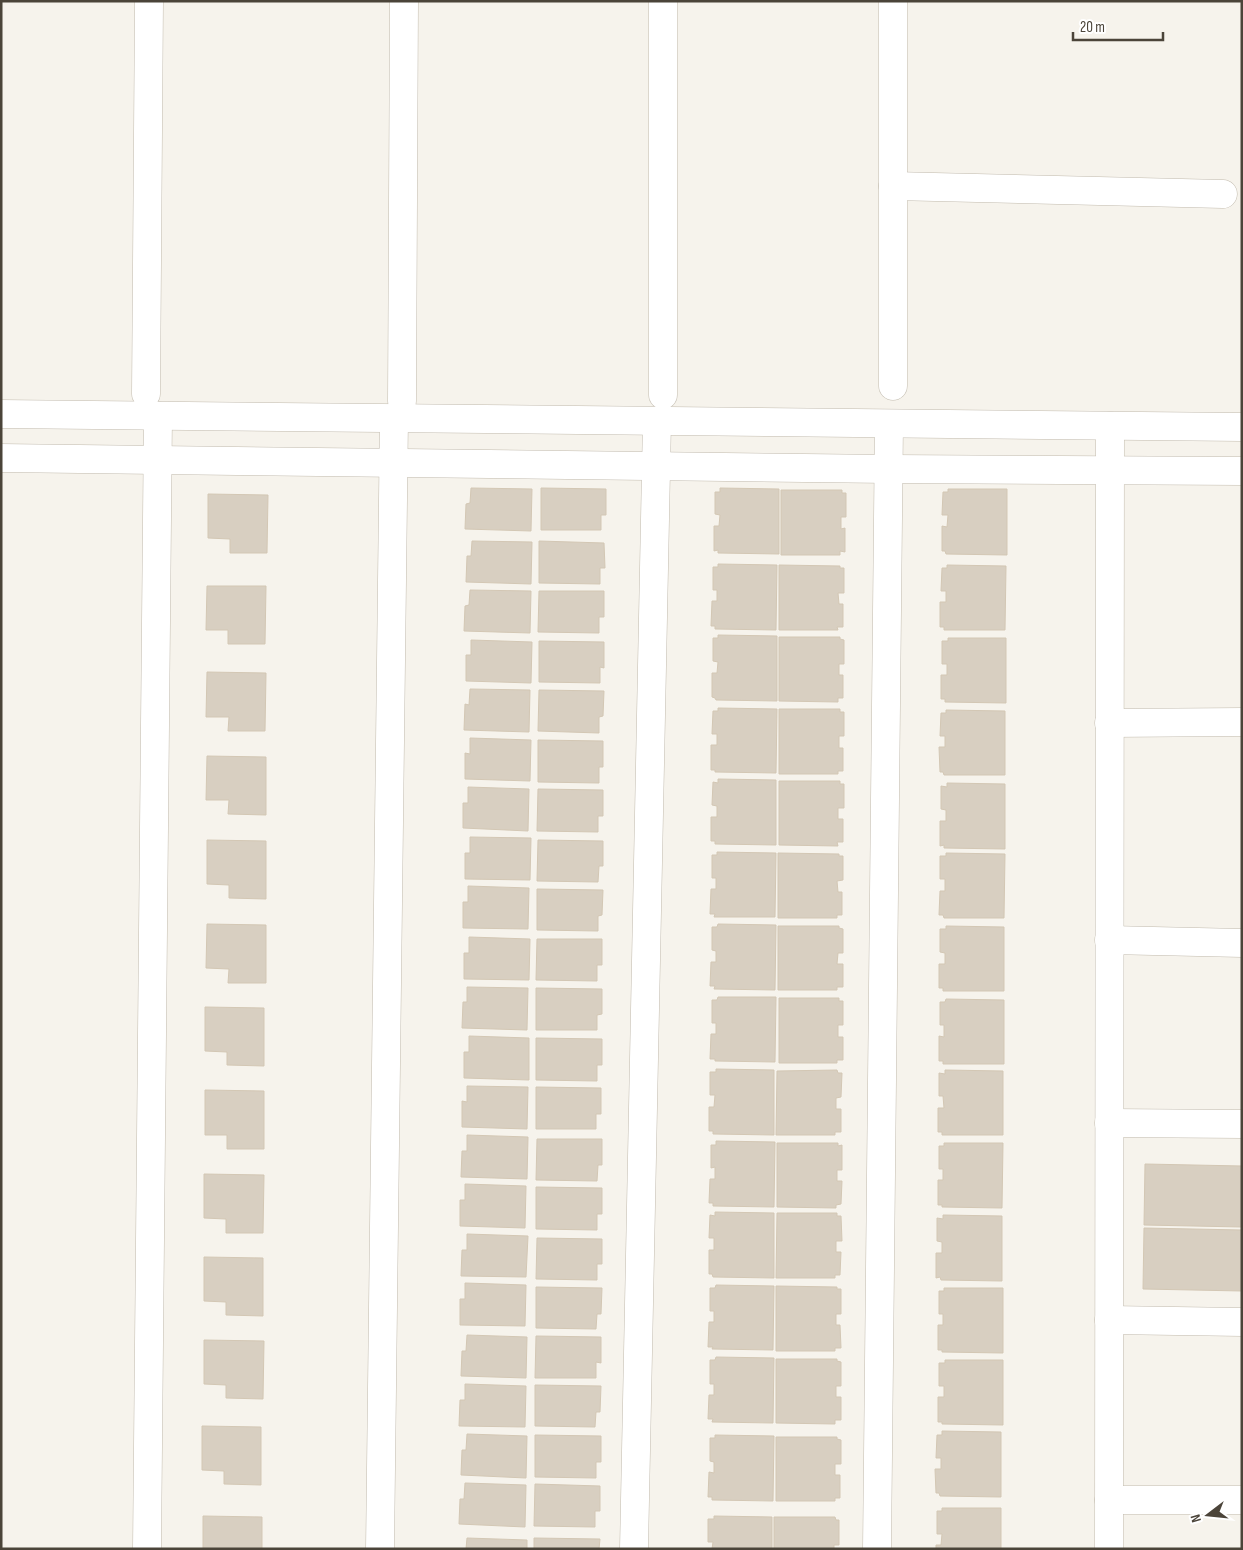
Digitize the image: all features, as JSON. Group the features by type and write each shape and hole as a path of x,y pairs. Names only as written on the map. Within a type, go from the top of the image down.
{"street":[{"path":"148,1549 158,460 152,405 149,1"},
{"path":"380,1549 393,462 398,410 404,1"},
{"path":"634,1549 657,466 660,408 663,1"},
{"path":"893,1 893,386"},
{"path":"893,186 1223,194"},
{"path":"1,414 152,405 398,410 660,408 889,424 1242,427"},
{"path":"877,1549 889,424"},
{"path":"1109,1549 1110,426"},
{"path":"1,458 889,469 1242,471"},
{"path":"1109,723 1242,722"},
{"path":"1109,940 1242,943"},
{"path":"1110,1123 1242,1124"},
{"path":"1109,1320 1242,1322"},
{"path":"1109,1500 1242,1500"}],"building":[{"path":"471,488 532,489 531,531 465,529 466,504 470,503"},
{"path":"541,488 606,489 606,515 601,515 601,530 541,530"},
{"path":"720,488 779,489 779,554 718,553 718,550 714,551 714,526 719,526 720,515 715,514 715,492 720,492"},
{"path":"948,489 1007,489 1007,555 946,554 945,551 942,551 942,526 947,527 948,515 942,515 943,492 948,492"},
{"path":"781,490 842,490 842,493 846,493 846,517 841,517 841,529 845,528 845,552 840,551 840,555 781,555"},
{"path":"208,494 268,495 267,553 230,553 230,539 208,538"},
{"path":"472,541 532,542 531,584 466,582 467,556 471,556"},
{"path":"539,541 604,543 605,568 600,568 600,584 539,583"},
{"path":"718,564 777,565 776,630 715,629 715,626 711,626 712,601 717,601 717,590 713,590 713,567 718,567"},
{"path":"779,565 840,566 840,568 844,568 844,593 838,593 839,604 843,604 843,627 837,627 838,630 779,630"},
{"path":"947,565 1006,566 1005,630 944,630 944,627 940,627 940,602 946,602 946,591 941,591 942,568 947,568"},
{"path":"207,586 266,586 265,644 228,644 228,630 206,630"},
{"path":"470,590 531,591 530,633 464,631 465,606 469,605"},
{"path":"539,591 604,591 604,617 599,617 599,633 538,632"},
{"path":"718,635 777,636 777,701 716,700 712,697 712,673 717,673 718,662 713,661 713,638 718,638"},
{"path":"779,637 840,637 840,639 844,640 844,664 839,664 839,675 843,675 843,698 838,698 838,702 779,701"},
{"path":"948,638 1006,638 1006,703 945,702 945,699 941,699 941,675 947,675 947,664 942,664 942,641 948,641"},
{"path":"471,640 532,642 531,683 466,681 466,655 471,655"},
{"path":"539,641 604,642 604,668 600,667 600,683 539,682"},
{"path":"207,672 266,673 265,731 228,731 229,717 206,717"},
{"path":"470,689 530,690 529,732 464,730 465,704 469,705"},
{"path":"539,690 604,691 603,716 599,717 599,733 538,731"},
{"path":"718,708 777,709 776,773 715,772 715,770 711,770 711,745 717,745 717,734 712,734 713,711 718,711"},
{"path":"779,709 840,709 840,712 844,712 844,736 839,736 839,748 843,748 843,771 838,771 838,774 779,774"},
{"path":"946,710 1005,711 1005,775 944,775 943,772 940,772 939,747 945,747 945,736 940,736 941,713 946,713"},
{"path":"470,738 531,740 530,781 465,779 465,753 470,754"},
{"path":"538,740 603,741 603,767 599,767 599,783 538,782"},
{"path":"207,756 266,757 266,815 228,814 229,800 206,800"},
{"path":"718,779 776,780 776,845 715,844 715,841 711,841 711,817 717,817 717,806 712,805 713,782 718,783"},
{"path":"779,781 840,781 840,784 844,784 844,808 838,808 838,819 843,819 843,842 837,842 838,846 779,845"},
{"path":"947,783 1005,784 1005,849 944,848 944,845 940,846 940,821 946,821 946,810 941,809 941,786 947,787"},
{"path":"468,787 529,789 528,831 463,828 463,803 468,803"},
{"path":"538,789 603,790 603,816 598,816 598,832 537,831"},
{"path":"470,837 531,838 530,880 465,879 465,853 470,853"},
{"path":"207,840 266,841 266,899 229,898 229,885 207,884"},
{"path":"538,840 603,841 603,866 599,866 598,882 537,881"},
{"path":"717,852 776,853 775,917 714,917 715,914 710,914 711,889 716,889 716,878 712,878 712,855 717,855"},
{"path":"778,853 839,854 839,856 843,856 843,880 837,881 838,892 842,892 842,915 837,915 837,918 778,918"},
{"path":"946,853 1005,854 1004,918 944,918 943,915 939,915 940,891 945,891 945,879 940,879 940,856 946,856"},
{"path":"468,886 529,888 528,929 463,928 463,902 468,902"},
{"path":"537,889 603,890 602,915 598,916 598,931 537,930"},
{"path":"207,924 266,925 266,983 228,983 229,969 206,968"},
{"path":"718,924 776,925 775,990 714,989 715,986 710,986 711,962 716,962 716,951 712,950 712,927 717,927"},
{"path":"778,926 839,926 839,928 843,929 843,953 838,953 837,964 843,964 843,987 837,987 837,990 778,990"},
{"path":"946,926 1004,927 1004,991 943,991 943,988 939,988 939,964 945,964 945,953 940,952 940,929 946,929"},
{"path":"469,937 530,939 529,980 464,979 464,953 469,953"},
{"path":"537,939 602,939 602,965 597,965 597,981 536,980"},
{"path":"467,987 528,988 527,1030 462,1028 463,1002 467,1002"},
{"path":"536,988 602,989 602,1014 597,1015 597,1030 536,1030"},
{"path":"718,997 776,997 775,1062 715,1061 715,1059 710,1059 711,1034 716,1034 716,1023 712,1023 712,1000 717,1000"},
{"path":"779,998 839,998 839,1001 843,1001 843,1025 838,1025 838,1037 843,1037 843,1060 837,1060 837,1063 779,1063"},
{"path":"946,999 1004,1000 1004,1064 943,1064 943,1061 939,1061 939,1036 944,1037 944,1025 940,1025 940,1002 945,1002"},
{"path":"205,1007 264,1008 264,1066 227,1065 227,1052 205,1051"},
{"path":"469,1036 529,1038 529,1080 464,1078 464,1052 469,1052"},
{"path":"536,1038 602,1039 602,1065 597,1065 597,1081 536,1080"},
{"path":"716,1069 774,1070 774,1135 713,1134 713,1131 709,1131 709,1107 714,1107 715,1095 710,1095 710,1072 716,1072"},
{"path":"837,1070 838,1073 842,1073 841,1097 836,1098 836,1109 841,1109 841,1132 835,1132 835,1135 776,1135 777,1071"},
{"path":"945,1070 1003,1071 1003,1135 942,1135 942,1132 938,1132 938,1108 944,1108 943,1096 939,1096 939,1073 945,1074"},
{"path":"467,1086 528,1087 527,1129 462,1127 462,1101 467,1102"},
{"path":"536,1087 601,1088 601,1114 596,1114 596,1129 536,1129"},
{"path":"205,1090 264,1091 264,1149 227,1149 227,1135 205,1135"},
{"path":"467,1135 528,1137 527,1179 461,1177 462,1151 467,1151"},
{"path":"537,1139 602,1139 602,1165 598,1165 597,1181 536,1180"},
{"path":"716,1141 775,1142 774,1207 713,1206 713,1203 709,1203 710,1179 715,1179 715,1167 711,1168 711,1145 716,1145"},
{"path":"777,1143 838,1143 838,1146 842,1145 842,1170 837,1170 837,1181 842,1181 841,1204 836,1205 836,1208 777,1207"},
{"path":"944,1143 1003,1143 1002,1208 942,1207 942,1205 938,1205 938,1180 943,1180 943,1169 939,1169 939,1146 944,1146"},
{"path":"1145,1164 1242,1166 1242,1227 1144,1225"},
{"path":"204,1174 264,1175 263,1233 226,1233 226,1219 204,1218"},
{"path":"465,1184 526,1186 525,1228 460,1226 460,1200 465,1200"},
{"path":"536,1187 602,1188 602,1214 597,1214 597,1230 536,1229"},
{"path":"715,1212 774,1213 774,1278 713,1277 712,1274 709,1274 709,1250 714,1250 714,1238 709,1238 710,1215 715,1216"},
{"path":"777,1213 837,1213 837,1216 841,1216 842,1241 836,1241 836,1252 841,1252 840,1275 835,1275 835,1278 776,1278"},
{"path":"943,1215 1002,1216 1002,1281 941,1280 940,1277 936,1278 936,1253 942,1253 942,1242 937,1241 937,1218 943,1219"},
{"path":"1144,1228 1242,1230 1242,1291 1143,1289"},
{"path":"467,1234 528,1236 526,1277 461,1276 462,1250 467,1250"},
{"path":"537,1238 602,1239 602,1264 597,1264 597,1280 536,1279"},
{"path":"204,1257 263,1258 263,1316 226,1315 226,1302 204,1301"},
{"path":"465,1283 526,1285 525,1326 460,1325 460,1299 465,1299"},
{"path":"716,1285 774,1286 773,1350 712,1349 713,1347 708,1347 709,1322 714,1322 714,1311 710,1311 710,1288 715,1288"},
{"path":"776,1286 837,1287 837,1289 841,1289 841,1314 836,1314 836,1325 840,1325 841,1348 835,1348 835,1351 776,1351"},
{"path":"536,1287 602,1288 601,1314 597,1314 596,1329 536,1328"},
{"path":"944,1288 1003,1288 1003,1353 942,1352 942,1350 938,1350 938,1325 943,1325 943,1314 939,1314 939,1291 944,1291"},
{"path":"467,1335 527,1337 526,1378 461,1376 462,1351 466,1351"},
{"path":"536,1336 601,1337 601,1363 596,1362 596,1378 535,1378"},
{"path":"204,1340 264,1341 263,1399 226,1398 226,1385 204,1384"},
{"path":"716,1357 774,1358 773,1423 712,1422 713,1419 708,1419 709,1395 714,1395 714,1384 710,1384 710,1360 715,1360"},
{"path":"776,1359 837,1359 837,1361 841,1362 841,1386 836,1386 836,1397 841,1397 841,1420 835,1420 835,1424 776,1423"},
{"path":"945,1360 1003,1360 1003,1425 942,1424 942,1422 938,1422 938,1397 944,1397 944,1386 939,1386 939,1363 945,1363"},
{"path":"465,1384 526,1386 525,1427 459,1426 460,1400 465,1400"},
{"path":"535,1385 601,1386 600,1412 596,1412 595,1427 535,1426"},
{"path":"202,1426 261,1427 261,1485 224,1484 224,1471 202,1470"},
{"path":"942,1431 1001,1432 1001,1497 940,1496 939,1493 936,1493 935,1469 941,1469 941,1458 936,1458 937,1435 942,1435"},
{"path":"467,1434 527,1436 526,1478 461,1475 462,1450 466,1450"},
{"path":"535,1435 601,1436 601,1462 596,1462 596,1478 535,1477"},
{"path":"715,1435 774,1436 773,1501 712,1500 712,1497 708,1497 709,1472 714,1473 714,1462 710,1461 710,1438 715,1438"},
{"path":"776,1437 837,1437 837,1439 841,1440 841,1464 835,1464 835,1475 840,1475 840,1498 835,1498 835,1501 776,1501"},
{"path":"465,1483 526,1485 525,1527 459,1524 460,1499 464,1499"},
{"path":"535,1484 600,1486 600,1511 595,1511 595,1527 534,1526"},
{"path":"942,1508 1001,1508 1001,1549 936,1549 936,1545 941,1545 942,1534 937,1534 937,1511 942,1511"},
{"path":"203,1516 262,1517 262,1549 203,1549"},
{"path":"714,1516 772,1517 772,1549 712,1549 713,1542 708,1542 708,1519 714,1519"},
{"path":"774,1517 835,1517 836,1520 839,1520 839,1545 834,1545 834,1549 774,1549"},
{"path":"467,1538 527,1540 527,1549 466,1549"},
{"path":"534,1538 600,1539 599,1549 534,1549"}]}
